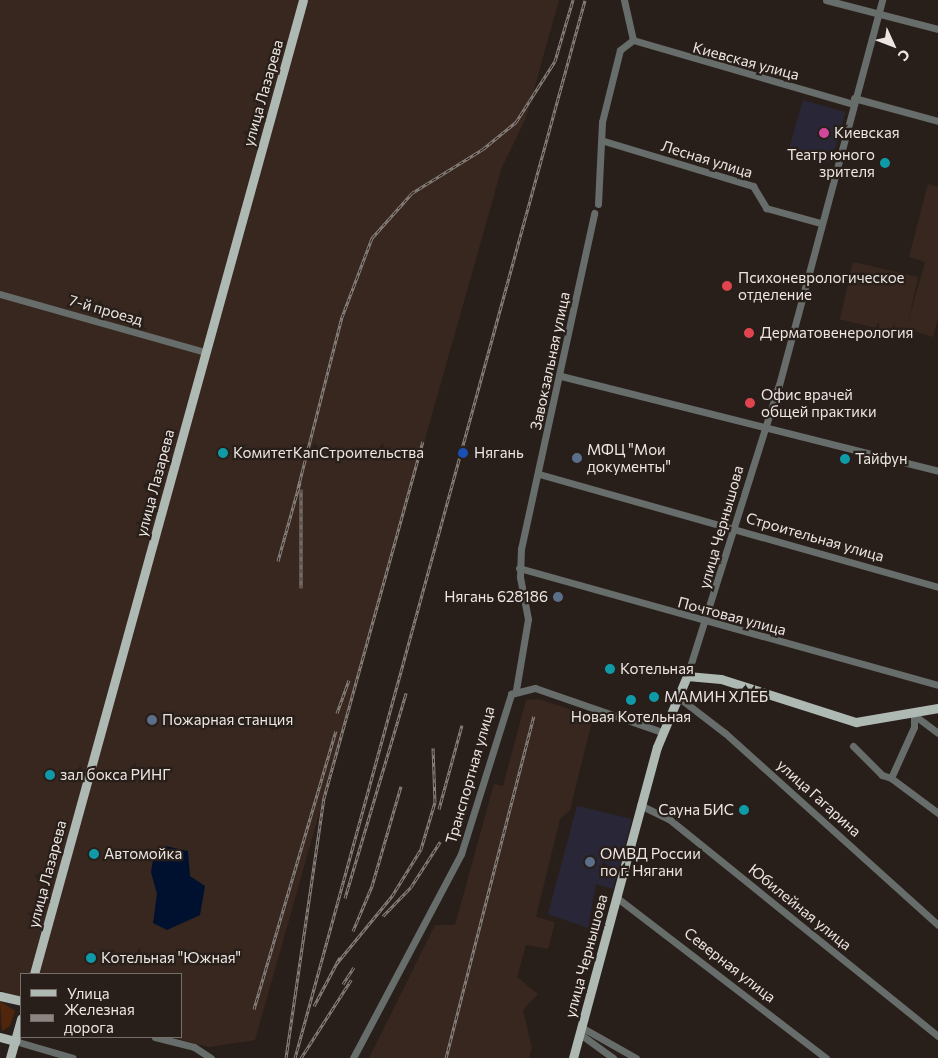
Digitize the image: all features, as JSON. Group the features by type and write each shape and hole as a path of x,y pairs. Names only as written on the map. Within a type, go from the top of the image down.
{"main road":[{"name":"улица Лазарева","path":"34,973 304,0"},
{"name":"улица Чернышова","path":"573,1058 640,805 662,732 687,676"},
{"path":"687,676 721,679 848,721 874,722 914,715 938,708"},
{"path":"0,996 20,1001"},
{"path":"10,1058 20,1022"},
{"path":"0,1037 15,1041"}],"street":[{"path":"598,204 604,141 602,122 618,55 633,40 624,0"},
{"path":"826,0 938,29"},
{"name":"улица Чернышова","path":"687,676 706,624 735,528 882,0"},
{"name":"Киевская улица","path":"633,40 853,101 938,121"},
{"name":"Лесная улица","path":"604,141 753,186 766,208 820,222"},
{"name":"Завокзальная улица","path":"516,690 528,619 519,568 594,213"},
{"name":"7-й проезд","path":"0,294 205,352"},
{"path":"561,376 938,471"},
{"name":"Строительная улица","path":"539,474 938,587"},
{"name":"Почтовая улица","path":"519,568 706,624 938,685"},
{"path":"516,690 542,690 662,732"},
{"name":"Транспортная улица","path":"353,1058 461,854 503,708 516,690"},
{"name":"улица Гагарина","path":"678,696 725,733 938,925"},
{"path":"914,715 938,733"},
{"path":"891,778 914,727 914,715"},
{"path":"853,746 882,775 891,778 938,813"},
{"name":"Юбилейная улица","path":"640,805 664,816 938,1036"},
{"name":"Северная улица","path":"616,897 826,1058"},
{"path":"580,1031 615,1058 624,1050"},
{"path":"580,1031 624,1050 636,1058"},
{"path":"159,1038 194,1047 211,1058"},
{"path":"15,1041 73,1058"}],"shaded area":[{"path":"0,0 559,0 526,118 502,167 255,1040 209,1047 175,1038 182,1038 182,973 20,973 20,997 0,991"},
{"path":"803,100 845,112 831,163 788,151"},
{"path":"928,184 938,187 938,318 933,337 906,329 925,262 909,257"},
{"path":"853,262 918,277 905,335 840,319"},
{"path":"539,699 593,717 570,810 560,819 536,917 555,922 548,949 526,945 517,977 538,994 523,1010 532,1048 529,1058 369,1058 435,925 455,925 494,784 503,786 526,700"},
{"name":"ОМВД России по г. Нягани","path":"577,806 632,819 613,889 596,884 588,928 548,914"},
{"path":"0,1001 15,1011 10,1026 2,1031"}],"water":[{"path":"165,846 188,851 190,876 205,886 200,915 167,930 153,923 157,894 151,872 154,854 164,852"}],"railway":[{"path":"298,488 342,317 372,238 412,193 483,149 516,122 555,61 573,0"},
{"path":"295,1058 585,0"},
{"path":"286,1058 324,798 423,441"},
{"path":"278,561 300,482"},
{"path":"301,489 301,588"},
{"path":"337,713 349,680"},
{"path":"345,898 406,693"},
{"path":"446,1058 534,716"},
{"path":"439,809 462,725"},
{"path":"254,1009 336,731"},
{"path":"337,963 392,896 421,849 435,802 433,748"},
{"path":"353,931 372,886 401,786"},
{"path":"383,916 411,887 440,842"},
{"path":"314,1006 340,957"},
{"path":"343,984 354,967"},
{"path":"301,1058 351,980"}],"place":[{"name":"Киевская","path":"824,133"},
{"name":"Театр юного зрителя","path":"885,163"},
{"name":"Психоневрологическое отделение","path":"727,286"},
{"name":"Дерматовенерология","path":"749,333"},
{"name":"Офис врачей общей практики","path":"750,403"},
{"name":"КомитетКапСтроительства","path":"223,453"},
{"name":"Нягань","path":"463,453"},
{"name":"МФЦ \"Мои документы\"","path":"577,458"},
{"name":"Тайфун","path":"845,459"},
{"name":"Нягань 628186","path":"558,597"},
{"name":"Котельная","path":"610,669"},
{"name":"МАМИН ХЛЕБ","path":"654,697"},
{"name":"Новая Котельная","path":"631,700"},
{"name":"Пожарная станция","path":"152,720"},
{"name":"зал бокса РИНГ","path":"50,775"},
{"name":"Сауна БИС","path":"744,810"},
{"name":"Автомойка","path":"94,854"},
{"name":"ОМВД России по г. Нягани","path":"590,862"},
{"name":"Котельная \"Южная\"","path":"91,958"}]}
